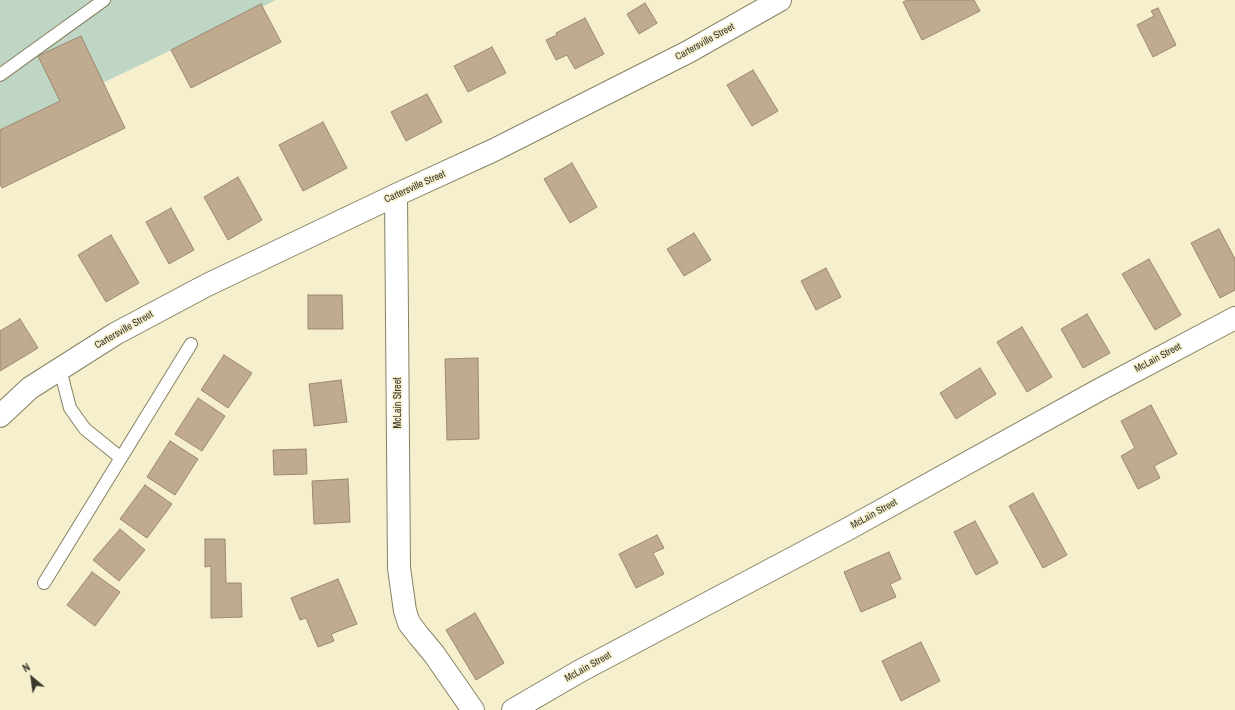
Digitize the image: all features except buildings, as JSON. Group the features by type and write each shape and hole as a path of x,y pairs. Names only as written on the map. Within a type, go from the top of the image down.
{"street":[{"name":"Cartersville Street","path":"0,416 30,388 115,334 207,285 396,195 472,161 688,52 780,0"},
{"name":"McLain Street","path":"396,195 399,568 405,611 410,623 434,654 473,710"},
{"name":"McLain Street","path":"513,710 580,671 846,530 1099,390 1235,318"}],"lane":[{"path":"0,75 104,0"},
{"path":"44,583 191,344"},
{"path":"55,372 70,408 85,429 120,458"}],"green space":[{"path":"0,0 276,0 0,132"}]}
